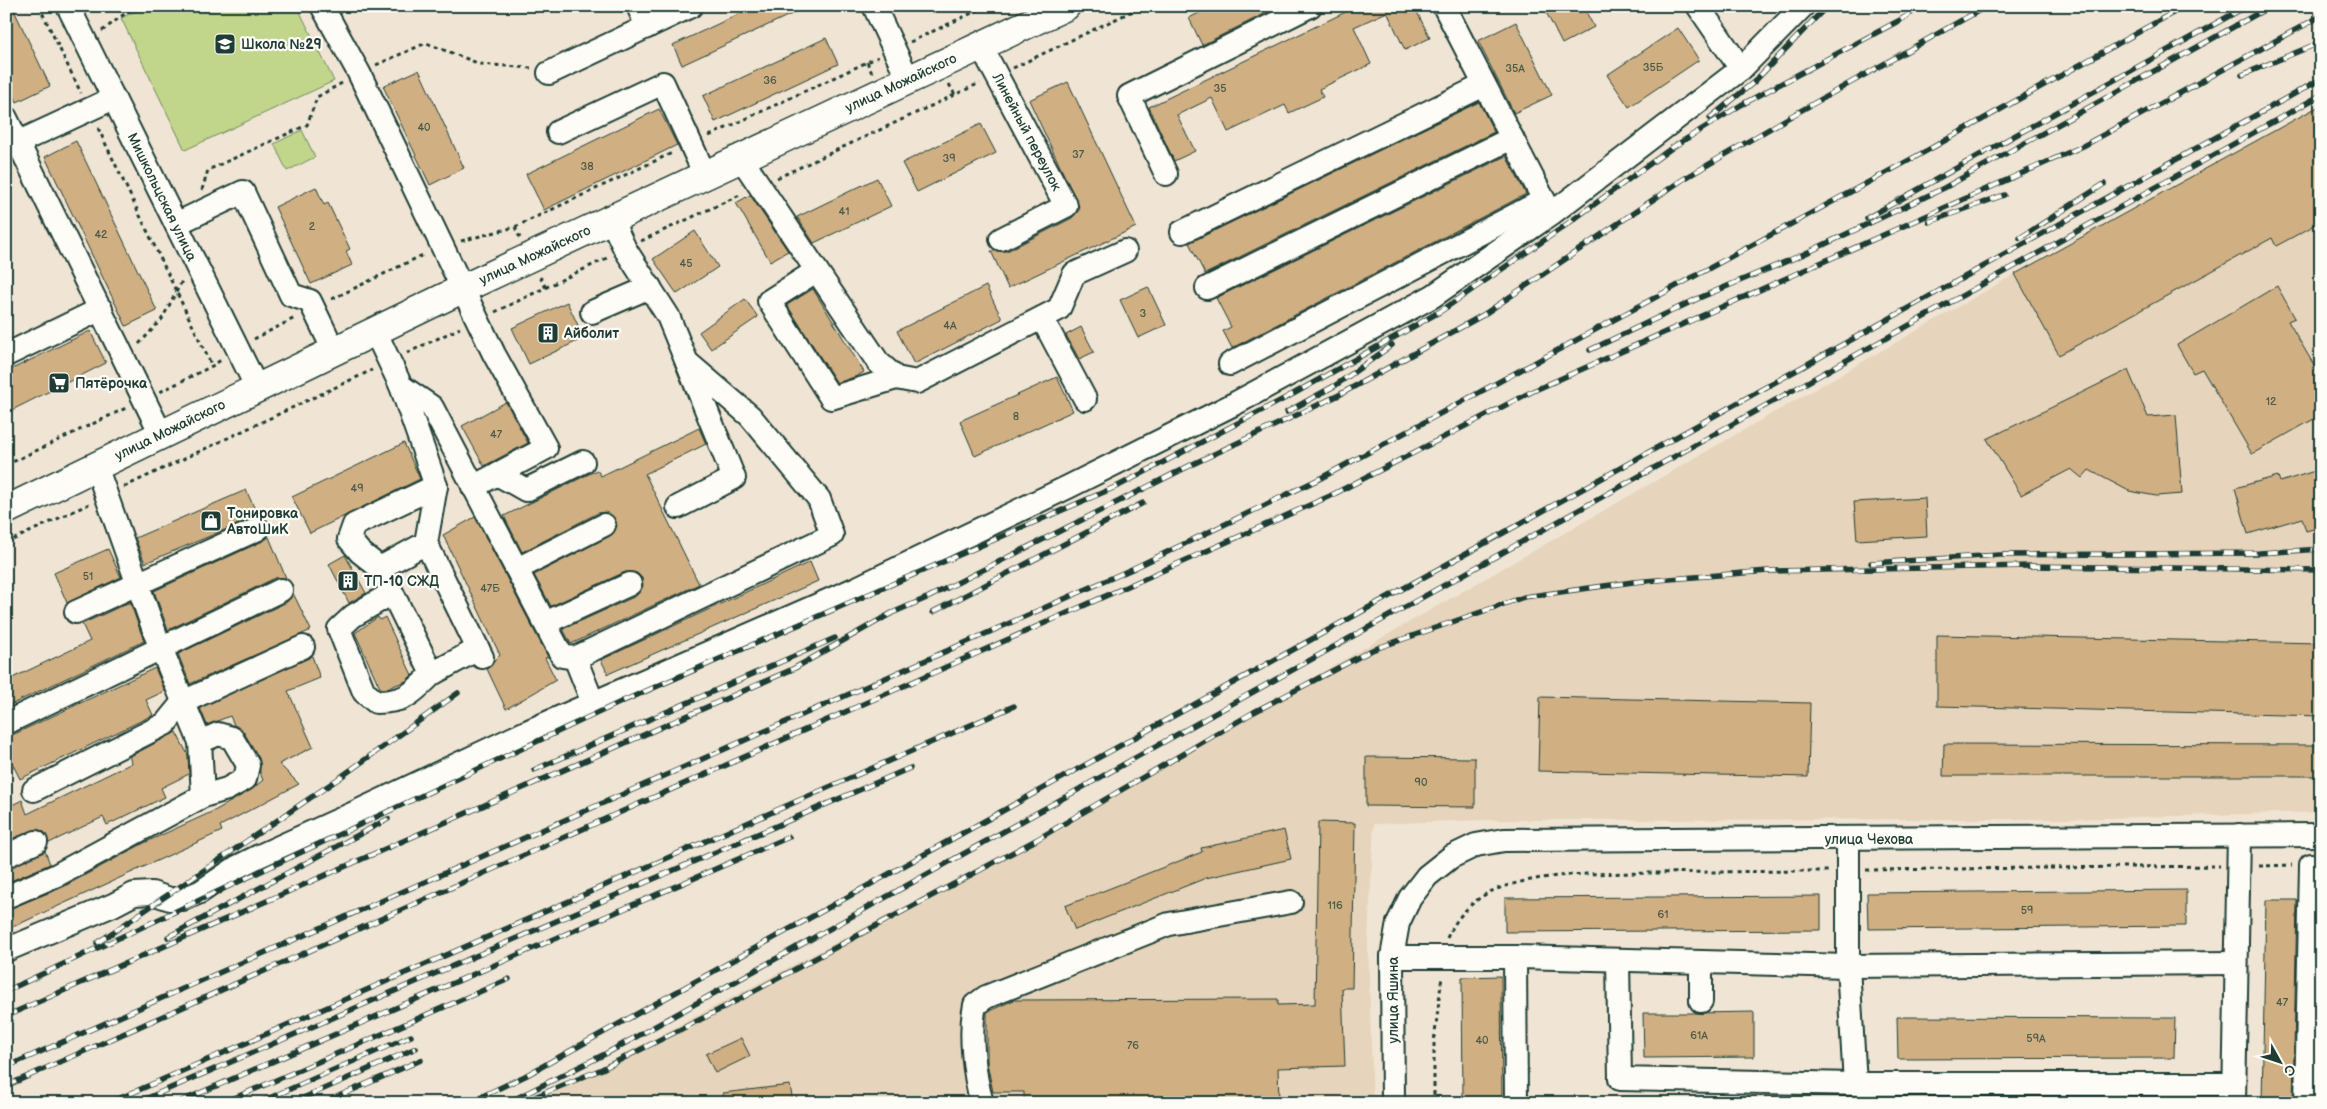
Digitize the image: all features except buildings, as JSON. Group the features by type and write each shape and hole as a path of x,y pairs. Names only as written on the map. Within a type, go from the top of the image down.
{"main road":[{"name":"улица Можайского","path":"6,510 462,289 1066,6"}],"street":[{"name":"Мишкольцская улица","path":"68,6 256,388"},
{"path":"322,6 359,73 443,245 462,289 546,448 473,487"},
{"path":"638,6 647,27"},
{"path":"549,72 691,6"},
{"path":"874,6 908,79"},
{"path":"1166,174 1129,96 1310,6"},
{"path":"1444,6 1547,207"},
{"path":"1698,6 1741,69"},
{"path":"6,950 113,905 134,894 152,893 170,899 183,899 208,887 237,867 259,856 593,703 859,587 1068,487 1236,403 1433,296 1547,207 1741,69 1803,6"},
{"name":"Линейный переулок","path":"981,46 1066,206 1001,239"},
{"path":"558,132 663,83 705,175"},
{"path":"1182,232 1484,85"},
{"path":"12,146 114,98"},
{"path":"6,118 12,146 101,309 161,434"},
{"path":"1207,288 1512,138"},
{"path":"741,158 878,362 896,378"},
{"path":"176,224 243,192 291,295 310,301 334,351"},
{"path":"1230,364 1307,324 1547,207"},
{"path":"611,219 625,248 668,316 734,478 678,507"},
{"path":"816,271 769,301 831,398 896,378 917,382 1059,309 1074,274 1125,251"},
{"path":"592,312 650,287"},
{"path":"6,355 101,309"},
{"path":"1042,318 1084,399"},
{"path":"1307,324 1329,353"},
{"path":"375,331 401,386 436,486 426,543 480,653 432,674 412,694 395,702 376,702 364,692 339,629 353,616 392,592"},
{"path":"401,386 432,407 562,656 576,658 832,534 819,499 750,416 687,362"},
{"path":"497,474 526,490 583,462"},
{"path":"96,466 161,648 200,742 203,796"},
{"path":"432,674 380,568 360,552 349,539 354,525 436,486"},
{"path":"517,569 604,525"},
{"path":"76,612 258,529"},
{"path":"380,568 426,543"},
{"path":"545,623 630,584"},
{"path":"8,722 281,590"},
{"path":"34,790 165,724 184,702 304,648"},
{"path":"576,658 593,703"},
{"path":"6,897 56,875 203,796 227,789 245,779 248,765 232,738 218,734 200,742"},
{"path":"1618,960 1620,1079 2234,1093 2239,835"},
{"name":"улица Чехова","path":"1427,876 1451,857 1476,845 1504,840 2321,835"},
{"path":"1848,839 1848,966 1855,1084"},
{"path":"6,856 36,842"},
{"path":"2306,1103 2311,865"},
{"name":"улица Яшина","path":"1393,1103 1392,957 1398,923 1410,898 1427,876"},
{"path":"982,1103 978,1087 972,1018 975,1005 986,997 1170,924 1291,902"},
{"path":"1392,957 1515,957 1848,966 2236,963"},
{"path":"1515,957 1516,1103"},
{"path":"1701,962 1701,1001"}],"path":[{"path":"39,6 212,366"},
{"path":"6,465 212,366 237,348 443,245 515,227 987,6"},
{"path":"6,543 478,320 625,248 1143,6"},
{"path":"196,215 208,170 307,125 317,97 359,73 426,43 480,64 520,66 549,72"},
{"path":"129,368 139,344 162,319 194,260"},
{"path":"1434,1103 1434,1042 1446,942 1452,927 1469,907 1496,889 1549,877 1604,874 2311,865"}],"shaded area":[{"path":"2321,105 2321,812 2073,819 1486,820 1374,824 1368,942 1373,1103 531,1103 1025,843 2015,274"}],"green space":[{"name":"Школа №29","path":"146,6 297,6 334,81 185,150 121,18"},
{"path":"302,130 315,157 287,171 274,144"}],"railway":[{"path":"1710,118 1754,82 1827,6"},
{"path":"6,991 623,701 1120,485 1295,393 1441,311 1559,230 1673,147 1741,105 1902,19 1921,6"},
{"path":"6,1016 793,669 892,613 929,597 1195,463 1339,395 1483,315 1682,180 1987,6"},
{"path":"6,1067 1132,569 1321,478 1928,150 2185,6"},
{"path":"1867,218 2247,6"},
{"path":"1590,350 1699,298 1804,254 1944,188 2271,6"},
{"path":"6,1086 1330,496 1533,391 2083,146 2321,16"},
{"path":"2242,75 2321,42"},
{"path":"468,1103 525,1076 2321,79"},
{"path":"507,1103 609,1052 2321,95"},
{"path":"2020,238 2104,184"},
{"path":"1929,222 2004,195"},
{"path":"1287,412 1336,385 1392,345"},
{"path":"933,612 1143,503"},
{"path":"1871,563 1999,555 2259,553 2321,549"},
{"path":"525,1101 602,1069 719,1010 1036,840 1254,712 1372,650 1524,597 1633,582 1768,571 2031,566 2321,570"},
{"path":"534,770 835,638"},
{"path":"97,943 338,779 458,693"},
{"path":"109,1103 1014,706"},
{"path":"136,1103 910,768"},
{"path":"168,937 388,819"},
{"path":"177,1103 789,837"},
{"path":"223,1103 509,979"},
{"path":"258,1103 411,1036"},
{"path":"292,1103 416,1048"},
{"path":"323,1103 421,1060"}],"place":[{"name":"Школа №29","path":"225,44"},
{"name":"Айболит","path":"548,333"},
{"name":"Пятёрочка","path":"59,383"},
{"name":"Тонировка АвтоШиК","path":"211,521"},
{"name":"ТП-10 СЖД","path":"348,581"}]}
